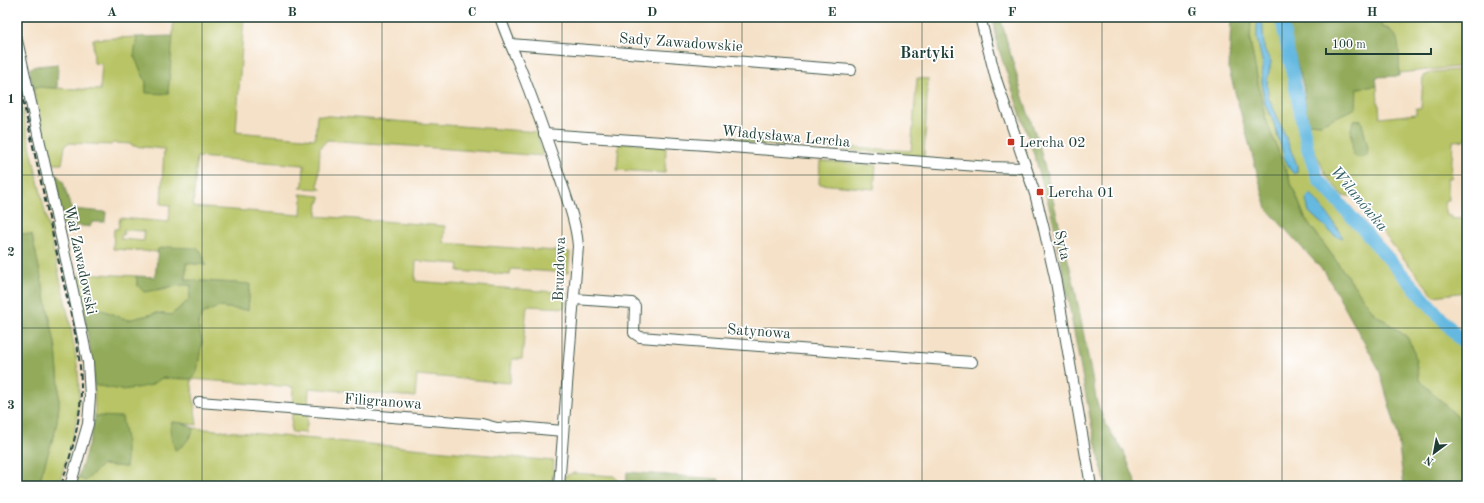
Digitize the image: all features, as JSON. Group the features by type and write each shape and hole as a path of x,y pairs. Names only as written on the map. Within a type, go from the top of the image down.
{"street":[{"name":"Bruzdowa","path":"500,17 572,212 578,237 559,486"},
{"name":"Syta","path":"980,17 996,79 1037,202 1056,282 1091,486"},
{"name":"Wał Zawadowski","path":"17,40 88,362 90,397 88,424 70,486"},
{"name":"Sady Zawadowskie","path":"510,44 851,70"},
{"name":"Władysława Lercha","path":"544,134 990,167 1026,168"},
{"name":"Satynowa","path":"574,299 632,304 635,306 634,333 640,337 972,362"},
{"name":"Filigranowa","path":"199,402 482,424 497,428 518,427 563,431"}],"green space":[{"path":"174,17 244,17 236,132 315,139 317,115 537,132 543,156 327,140 320,148 318,186 322,189 299,188 303,185 304,165 197,157 193,207 301,215 302,198 300,194 320,196 317,216 445,226 444,243 570,252 568,273 511,269 510,275 458,271 459,264 416,261 415,281 567,293 565,308 527,306 522,359 512,359 510,383 417,375 415,397 309,388 308,408 292,407 293,387 191,379 202,342 198,325 202,314 218,307 248,310 250,284 186,280 186,263 206,265 158,249 158,252 113,249 114,229 118,229 120,218 169,222 170,205 161,204 164,149 133,146 132,144 113,143 111,145 68,143 65,146 62,164 50,164 33,87 100,90 102,64 94,63 93,39 137,37 134,56 146,82 146,92 168,94","holes":["124,230 144,231 144,241 121,239 121,235 124,235"]},
{"path":"993,17 1000,17 1025,104 1039,144 1074,284 1097,403 1106,425 1124,452 1137,486 1106,486 1092,428 1053,220 1036,161 998,47"},
{"path":"1231,17 1251,17 1250,41 1265,118 1305,218 1374,313 1407,337 1414,351 1419,380 1467,426 1467,486 1404,486 1397,432 1379,369 1326,274 1267,209 1229,70"},
{"path":"1251,17 1257,17 1257,39 1263,65 1262,81 1264,102 1273,120 1278,138 1297,172 1297,165 1268,97 1267,81 1271,62 1264,49 1262,17 1278,17 1304,150 1313,172 1320,184 1467,355 1467,426 1419,380 1414,351 1407,337 1374,313 1305,218 1265,118 1250,41","holes":["1310,194 1338,228 1334,235 1309,212"]},
{"path":"1287,17 1379,17 1382,27 1392,32 1397,39 1399,76 1376,77 1377,86 1357,88 1356,108 1321,124 1308,123 1303,85 1291,42"},
{"path":"1379,17 1467,17 1467,66 1399,73 1399,57 1390,29 1382,27"},
{"path":"173,36 168,94 146,93 146,82 134,56 137,37"},
{"path":"58,64 57,88 33,87 30,68"},
{"path":"1467,69 1467,140 1453,141 1451,178 1447,178 1449,200 1444,201 1447,216 1452,216 1452,219 1467,218 1467,292 1434,296 1353,196 1343,196 1327,177 1313,148 1308,123 1321,124 1357,88 1377,86 1380,118 1416,114 1416,108 1421,108 1423,76 1433,72","holes":["1354,120 1361,120 1368,148 1353,156"]},
{"path":"917,78 928,79 924,157 824,148 823,145 911,151"},
{"path":"17,87 69,319 78,369 78,410 69,454 58,486 38,486 56,428 59,406 59,386 56,348 32,235 17,233"},
{"path":"1354,120 1361,120 1368,148 1367,156 1360,158 1353,156 1351,128"},
{"path":"731,138 791,143 791,147 731,142"},
{"path":"619,142 666,146 665,173 617,170"},
{"path":"820,161 876,165 874,189 819,184"},
{"path":"56,174 63,181 71,209 106,212 105,222 92,222 90,227 76,225 74,230 63,228 53,181"},
{"path":"17,233 32,235 56,348 59,406 56,428 38,486 17,486"},
{"path":"168,247 196,248 201,251 206,265 186,263 186,280 250,284 248,310 218,307 202,314 198,325 202,342 197,372 191,379 162,378 149,386 122,390 94,385 93,366 83,308 102,310 128,320 157,313 171,315 189,300 191,285 173,286 144,292 138,286 136,276 155,277 158,249"},
{"path":"80,273 136,276 138,286 161,290 180,284 191,285 189,300 171,315 157,313 128,320 102,310 83,308"},
{"path":"162,378 191,379 197,425 172,422 170,428 171,437 190,437 194,428 554,461 552,486 75,486 78,478 86,481 102,465 126,467 122,418 95,416 94,385 122,390 138,387"},
{"path":"292,412 308,414 306,433 291,432"},
{"path":"95,416 122,417 126,439 126,467 102,465 86,481 78,478 92,433"},
{"path":"172,422 183,423 194,428 187,441 175,450 171,433"},
{"path":"627,472 719,479 718,486 626,486"},
{"path":"573,473 614,476 618,480 620,486 563,486 563,477"}],"water":[{"path":"1257,17 1262,17 1264,49 1271,62 1267,81 1268,97 1297,165 1297,172 1294,174 1289,168 1284,157 1273,120 1264,102 1262,81 1263,65 1257,39"},
{"path":"1310,193 1329,216 1343,238 1334,235 1309,212 1306,200"}],"waterway":[{"name":"Wilanówka","path":"1281,17 1308,150 1318,179 1467,347"}],"railway":[{"path":"17,74 79,357 81,401 72,450 61,486"}],"place":[{"name":"Lercha 02","path":"1011,142"},
{"name":"Lercha 01","path":"1040,192"}],"district":[{"name":"Bartyki","path":"927,52"}]}
